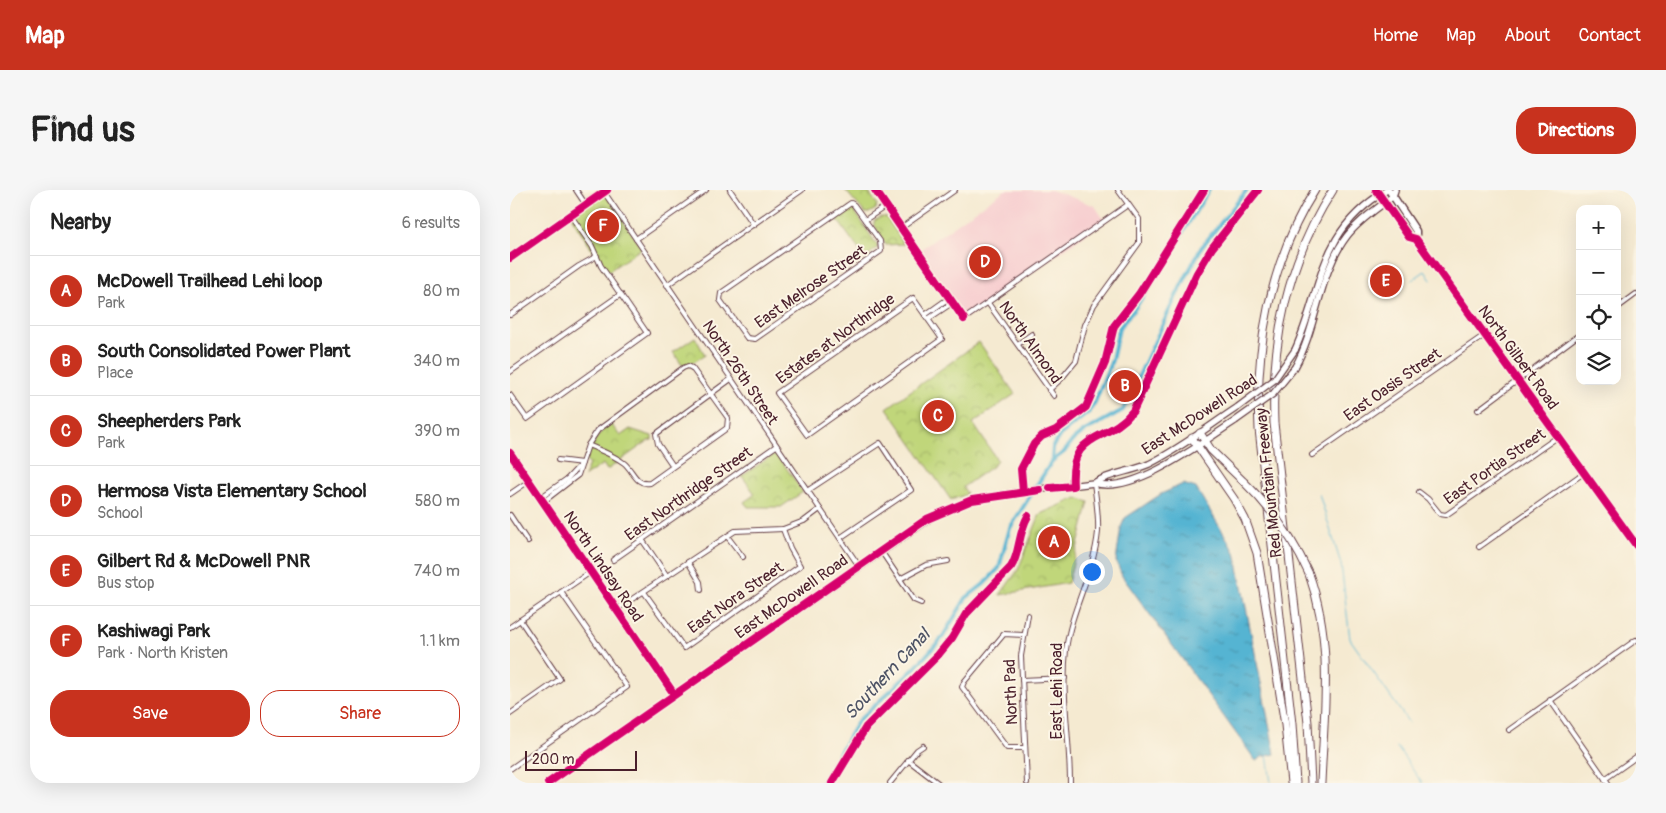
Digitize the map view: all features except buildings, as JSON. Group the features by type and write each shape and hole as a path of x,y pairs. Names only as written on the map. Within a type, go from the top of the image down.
{"highway":[{"name":"Red Mountain Freeway","path":"1296,783 1292,724 1259,429 1258,385 1263,330 1271,293 1294,232 1315,190"},
{"name":"Red Mountain Freeway","path":"1311,783 1308,723 1274,423 1274,385 1276,352 1286,297 1300,254 1323,206 1334,190"},
{"path":"1200,433 1211,450 1278,519 1298,550 1308,574 1320,612 1326,655 1321,783"},
{"path":"1192,438 1234,499 1245,519 1257,552 1283,715 1291,783"}],"main road":[{"path":"875,190 964,319"},
{"path":"511,256 606,191"},
{"name":"East McDowell Road","path":"1094,483 1102,478 1146,465 1200,433 1274,380 1295,350 1322,267 1332,245 1347,224 1378,192 1391,191"},
{"name":"East McDowell Road","path":"548,783 922,522 946,510 983,498 1094,483 1104,486 1147,474 1197,446 1235,421 1273,394 1295,367 1309,336 1326,278 1337,252 1354,228 1385,202 1391,191"},
{"name":"North Gilbert Road","path":"1391,191 1416,231 1416,239 1636,545"},
{"name":"North Gilbert Road","path":"1378,192 1409,237 1416,239"},
{"name":"North Lindsay Road","path":"510,453 674,694"}],"street":[{"path":"576,190 586,205"},
{"path":"636,239 706,190"},
{"path":"730,190 754,224"},
{"path":"668,285 802,190"},
{"path":"901,228 955,190"},
{"path":"1049,390 1062,379 1076,361 1085,325 1094,305 1139,243 1139,219 1130,204 1118,190"},
{"name":"North 26th Street","path":"606,191 636,239 859,566"},
{"name":"East Melrose Street","path":"850,203 854,205 865,220 880,241 881,251 751,340 747,338 719,297 721,293 850,203"},
{"path":"964,319 1130,204"},
{"path":"865,220 886,206"},
{"path":"510,395 527,418 648,333 601,266 597,256 571,216"},
{"path":"510,315 579,266 597,256"},
{"path":"510,372 621,294"},
{"path":"1621,305 1636,294"},
{"name":"Estates at Northridge","path":"913,298 925,315 942,339 807,435 778,393 913,298"},
{"path":"925,315 951,300"},
{"path":"928,319 951,300"},
{"name":"North Almond","path":"988,303 1054,396"},
{"path":"935,308 938,312"},
{"path":"1018,344 1032,334"},
{"name":"East Oasis Street","path":"1312,455 1486,334"},
{"path":"1478,410 1576,337"},
{"path":"542,500 567,479 582,463 588,445 592,437 606,423 688,366 692,368 728,418 727,428 650,483 644,484 639,482 625,463 588,445"},
{"path":"673,466 658,444 656,434 731,379"},
{"name":"East Portia Street","path":"1420,492 1428,498 1443,516 1559,436"},
{"path":"807,491 880,443 911,490 840,538"},
{"name":"East Northridge Street","path":"614,560 776,446"},
{"path":"558,460 582,463"},
{"path":"1479,547 1585,472"},
{"path":"510,494 529,481"},
{"name":"East Lehi Road","path":"1070,783 1065,678 1066,650 1072,618 1088,576 1098,533 1094,483"},
{"path":"617,609 735,531 783,529 804,520 820,509"},
{"path":"510,515 528,542"},
{"name":"East Nora Street","path":"644,592 684,648 800,566 790,548 783,529"},
{"path":"727,536 742,557"},
{"path":"643,540 667,576"},
{"path":"881,551 914,600 921,604"},
{"path":"900,578 926,565 948,561"},
{"path":"688,562 700,582 701,590"},
{"path":"510,627 592,571"},
{"path":"510,769 627,687 562,592"},
{"name":"North Pad","path":"1027,783 1020,656 1028,615"},
{"path":"510,714 560,679 520,620"},
{"name":"North Pad","path":"1023,635 1004,634 964,682 962,688 1007,748 1025,748"},
{"path":"1508,730 1636,640"},
{"path":"1022,680 1065,678"},
{"path":"1550,700 1607,781 1636,757"},
{"path":"890,783 908,760 923,746"},
{"path":"908,760 938,783"}],"shaded area":[{"path":"1005,190 1052,190 1095,206 1105,221 964,319 917,252"}],"green space":[{"path":"845,190 867,190 877,204 876,209 865,213"},
{"path":"604,192 642,248 606,273 571,216"},
{"path":"849,208 854,210 878,247 865,258 836,218"},
{"path":"881,217 886,217 904,244 886,245 874,225 874,221"},
{"path":"695,337 705,355 691,364 682,365 673,352"},
{"path":"979,342 1015,394 973,423 997,460 994,465 963,487 967,494 951,500 887,408"},
{"path":"611,424 620,436 630,429 652,436 652,440 607,470 603,464 584,477 589,464 586,461 592,445 598,435"},
{"path":"776,453 803,492 781,507 748,507 744,502 755,494 742,476"},
{"path":"1077,498 1089,502 1068,583 1000,595 1018,570 1040,514"}],"water":[{"path":"1183,484 1196,488 1235,552 1275,754 1262,757 1256,761 1122,576 1116,561 1121,527 1125,518 1161,494"}],"waterway":[{"path":"1052,461 1053,446 1060,435 1089,412 1095,402 1112,360 1119,328 1136,307 1209,190"},
{"name":"Southern Canal","path":"822,783 858,721 913,670 942,638 966,598 984,584 999,568 1010,528 1052,461 1064,452 1073,440 1083,432 1123,410 1176,296 1201,248 1247,190"},
{"path":"1412,280 1425,271 1431,280"},
{"path":"1319,494 1341,564 1350,639 1409,723"},
{"path":"1397,747 1422,783"},
{"path":"1267,754 1271,783"}],"cycle path":[{"path":"510,258 607,190"},
{"path":"875,190 964,319"},
{"path":"1023,492 1021,469 1034,444 1042,436 1056,430 1086,407 1105,363 1114,326 1139,294 1204,190"},
{"path":"1050,488 1073,486 1073,468 1077,455 1083,446 1112,429 1133,411 1197,273 1212,248 1258,190"},
{"path":"1376,190 1409,237 1416,239 1636,545"},
{"path":"510,453 674,694"},
{"path":"548,783 927,519 972,500 1040,490"},
{"path":"832,783 866,727 938,655 952,638 966,614 1011,567 1016,556 1022,529 1028,516"}],"place":[{"name":"Kashiwagi Park","path":"603,226"},
{"name":"Hermosa Vista Elementary School","path":"985,262"},
{"name":"Gilbert Rd & McDowell PNR","path":"1386,281"},
{"name":"South Consolidated Power Plant","path":"1125,386"},
{"name":"Sheepherders Park","path":"938,416"},
{"name":"McDowell Trailhead Lehi loop","path":"1054,542"}]}
